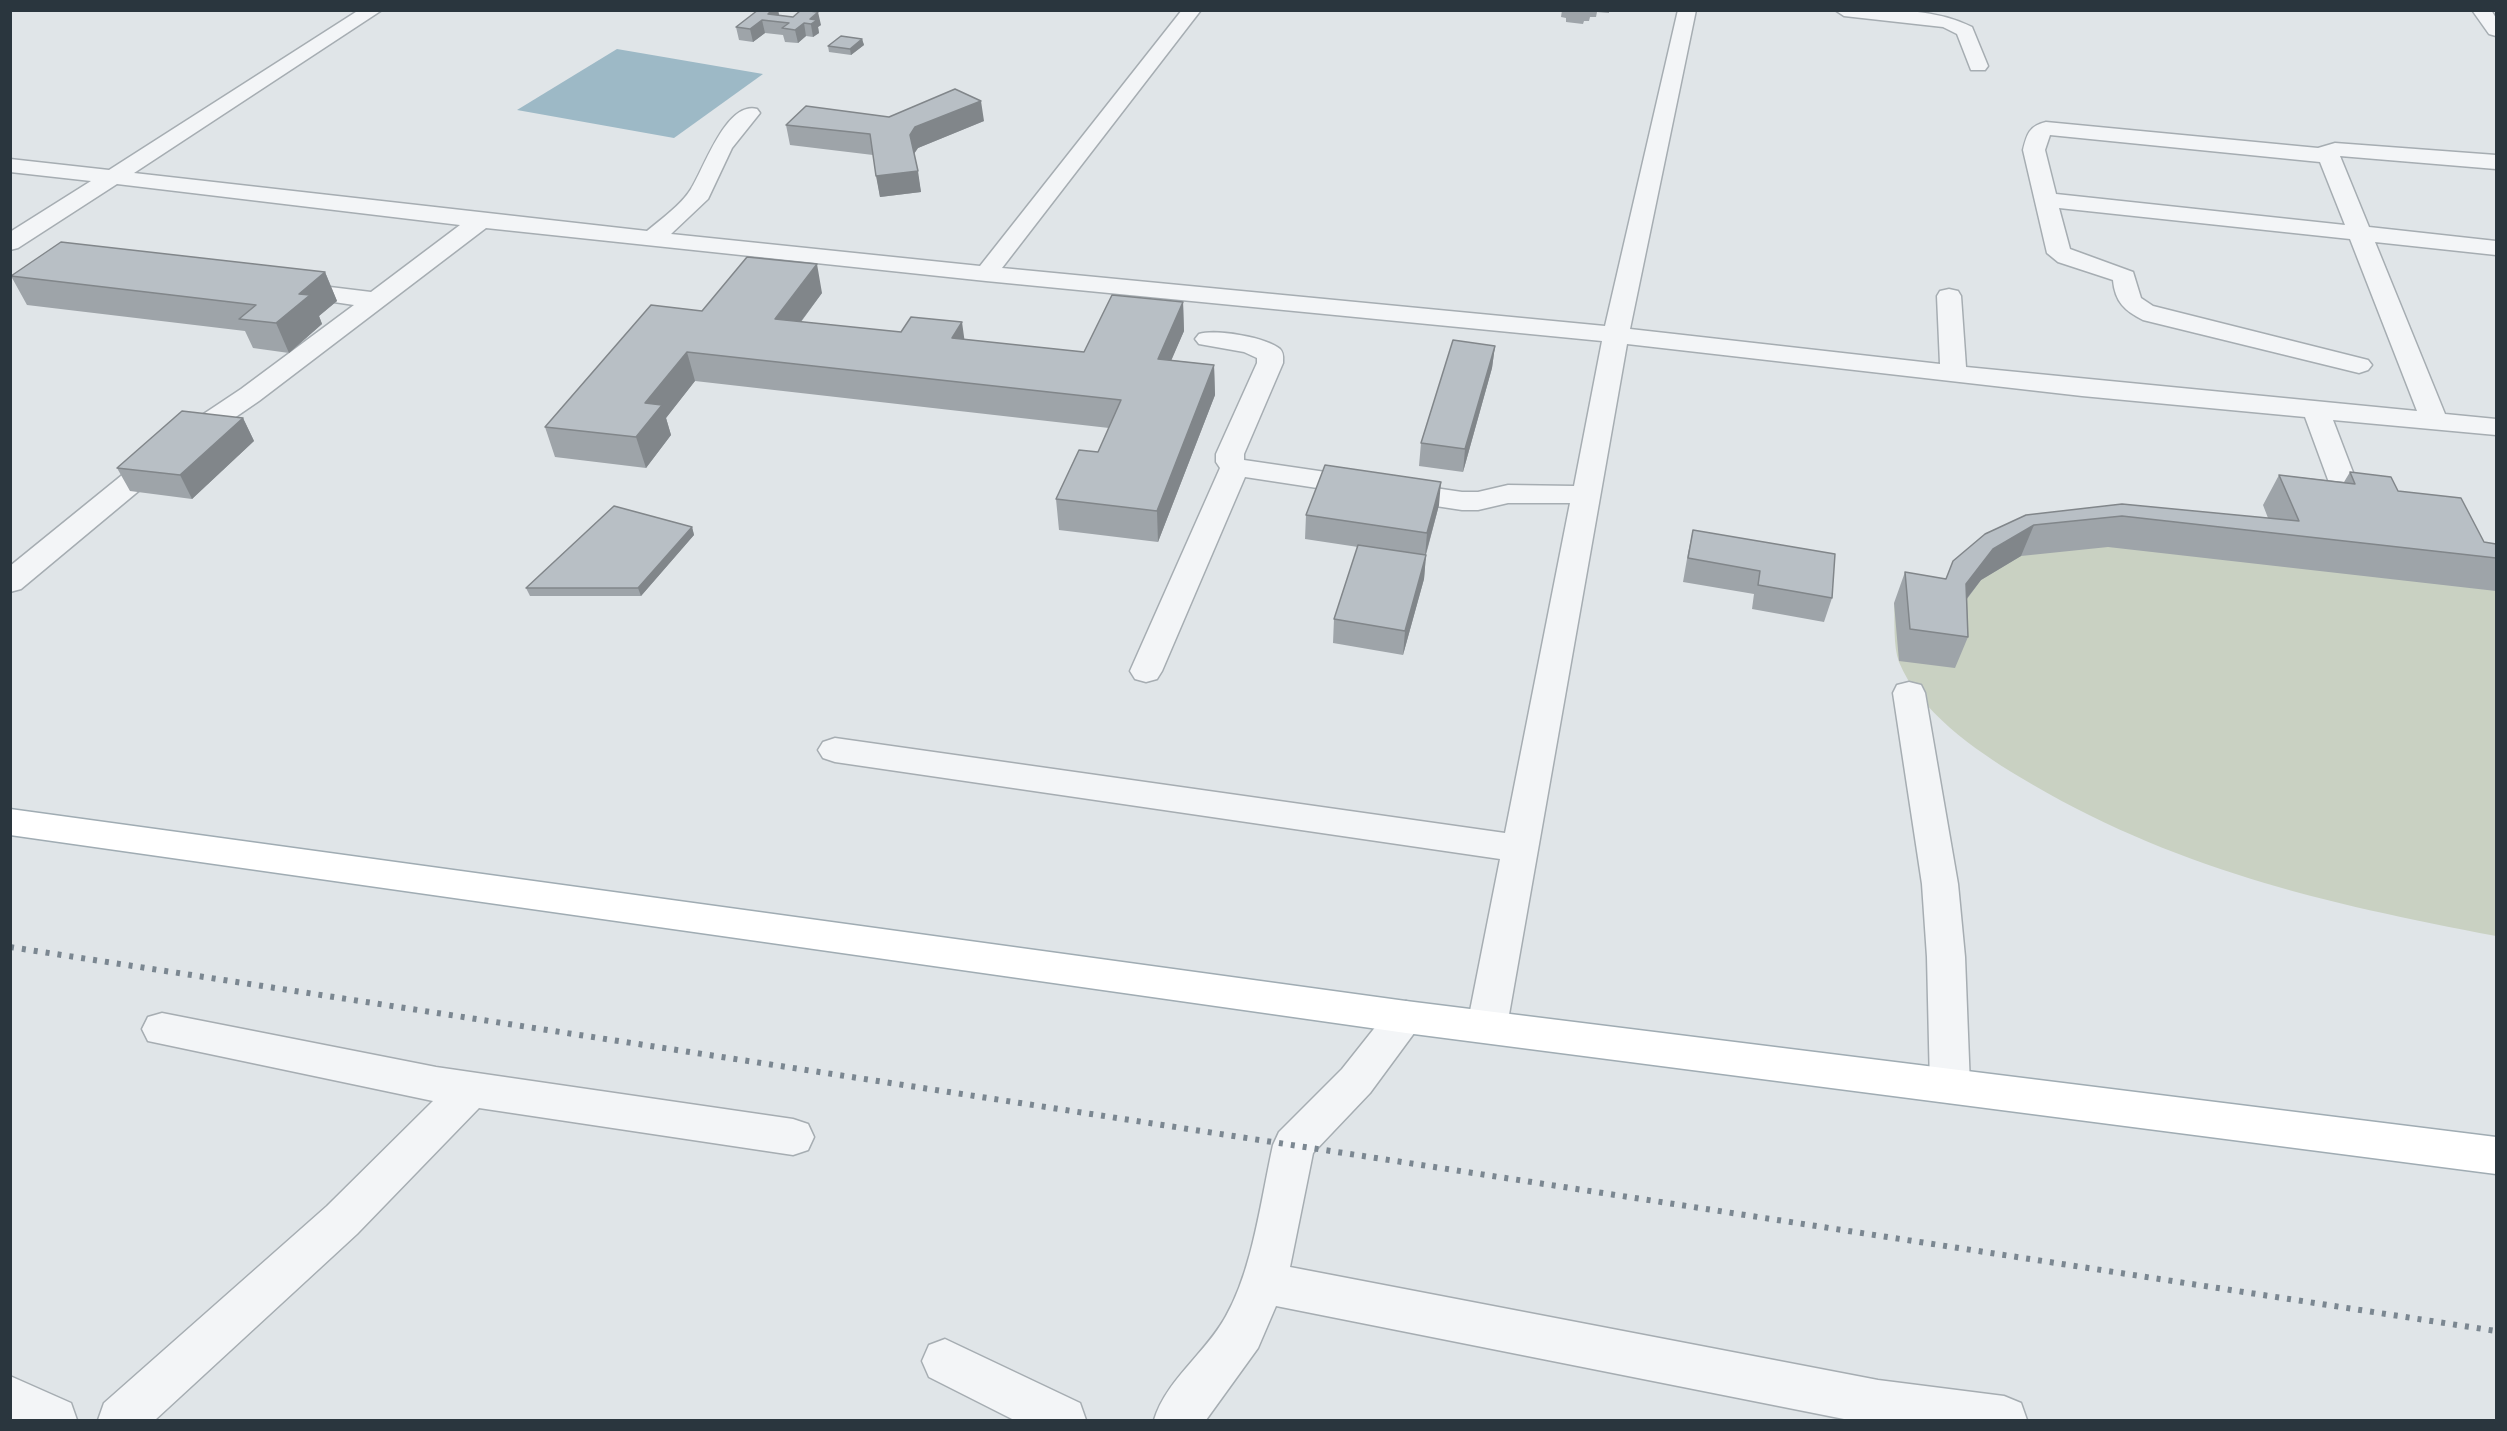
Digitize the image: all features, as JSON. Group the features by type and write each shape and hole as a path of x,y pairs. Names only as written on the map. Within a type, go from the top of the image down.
{"main road":[{"path":"10,822 1406,1017 2496,1156"}],"street":[{"path":"10,243 373,10"},
{"path":"986,274 1074,158 1192,10"},
{"path":"1486,1026 1616,335 1687,10"},
{"path":"1844,10 1947,22 1960,27 1965,31 1978,66"},
{"path":"2481,10 2496,30"},
{"path":"653,239 700,194 722,146 750,113"},
{"path":"2328,156 2046,128 2038,133 2034,150 2059,253 2068,259 2106,268 2125,277 2127,296 2130,302 2138,308 2152,315 2359,365"},
{"path":"2434,421 2327,151 2336,149 2496,162"},
{"path":"10,165 481,221 986,274 1616,335 1953,374 2496,427"},
{"path":"2046,200 2496,248"},
{"path":"10,582 179,443 250,395 481,221"},
{"path":"269,286 375,300"},
{"path":"1949,296 1953,374"},
{"path":"1208,339 1250,345 1270,354 1270,363 1230,454 1230,462 1234,467 1462,501 1478,501 1508,494 1587,495"},
{"path":"2316,410 2348,496"},
{"path":"1146,671 1234,467"},
{"path":"1909,693 1940,884 1946,957 1950,1086"},
{"path":"835,750 1520,848"},
{"path":"1178,1420 1242,1333 1264,1284 1294,1145 1356,1081 1406,1017"},
{"path":"162,1029 471,1089 793,1137"},
{"path":"121,1420 342,1220 471,1089"},
{"path":"1264,1284 1878,1403 2004,1420"},
{"path":"945,1361 1063,1420"},
{"path":"10,1399 54,1420"}],"green space":[{"path":"2108,535 2496,577 2496,936 2309,895 2191,859 2133,836 2018,776 1984,754 1934,713 1908,680 1899,662 1895,641 1894,603 1934,610 1973,565"}],"water":[{"path":"617,49 763,74 674,138 517,110"}],"building":[{"path":"758,10 772,10 768,14 793,17 801,10 818,12 810,19 817,20 811,24 804,23 795,30 782,28 789,23 762,20 750,29 736,27"},
{"path":"841,36 862,39 850,49 828,46"},
{"path":"955,89 981,101 915,127 910,135 918,171 876,176 870,134 786,125 806,106 889,117"},
{"path":"61,242 325,272 299,294 310,295 276,323 239,319 256,305 11,276"},
{"path":"747,257 817,264 775,319 901,332 911,317 962,322 952,338 1084,352 1112,295 1183,302 1158,359 1214,365 1157,511 1056,499 1079,450 1098,452 1121,400 687,352 645,403 662,405 636,437 545,427 651,305 702,311"},
{"path":"1453,340 1495,346 1465,449 1421,443"},
{"path":"182,411 243,418 180,475 117,468"},
{"path":"1325,465 1441,482 1427,533 1306,515"},
{"path":"2350,472 2391,477 2398,491 2461,498 2484,542 2496,544 2496,558 2122,516 2034,525 1993,549 1966,584 1968,637 1910,629 1905,572 1946,579 1953,561 1985,534 2026,515 2122,504 2299,521 2279,475 2355,484"},
{"path":"614,506 692,527 638,588 526,588"},
{"path":"1693,530 1835,554 1832,598 1758,585 1760,571 1688,558"},
{"path":"1358,545 1426,555 1405,631 1334,619"}],"railway":[{"path":"10,947 2496,1331"}]}
